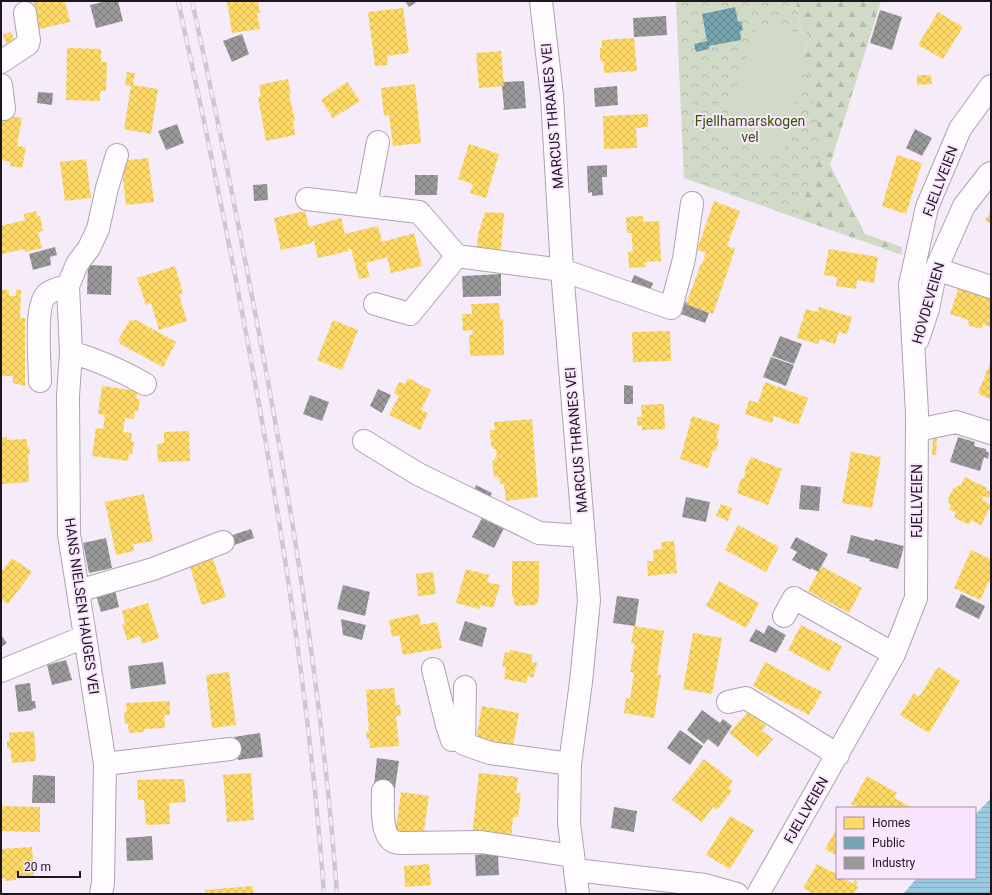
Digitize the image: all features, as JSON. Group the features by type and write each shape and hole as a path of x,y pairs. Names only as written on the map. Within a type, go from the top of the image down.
{"street":[{"name":"MARCUS THRANES VEI","path":"541,1 552,96 562,270 589,600 581,682 570,764 569,823 577,878"},
{"path":"1,62 28,44 29,40 25,13"},
{"path":"1,85 4,109"},
{"name":"FJELLVEIEN","path":"758,894 894,654 916,598 917,430 910,286 927,207 960,130 991,86"},
{"path":"366,205 378,142"},
{"path":"40,381 39,317 43,301 46,294 56,289 68,286 77,264 89,248 98,229 107,188 117,155"},
{"name":"HOVDEVEIEN","path":"914,353 928,309 936,269 964,206 991,173"},
{"path":"307,199 419,212 457,256 562,270 671,308 684,259 692,203"},
{"path":"375,304 410,314 457,256"},
{"path":"936,269 991,287"},
{"name":"HANS NIELSEN HAUGES VEI","path":"68,286 71,352 68,396 69,534 105,764 103,883 101,894"},
{"path":"71,352 111,366 145,384"},
{"path":"917,430 956,422 991,433"},
{"path":"364,441 418,474 539,534 584,536"},
{"path":"78,591 153,569 223,542"},
{"path":"784,616 794,598 894,654"},
{"path":"1,672 84,637"},
{"path":"433,669 446,726 452,740 490,753 570,764"},
{"path":"452,740 465,687"},
{"path":"728,702 746,698 838,755"},
{"path":"105,764 230,749"},
{"path":"383,791 383,816 386,835 394,842 481,842 577,878 706,885 737,894"}],"green space":[{"name":"Fjellhamarskogen vel","path":"676,1 796,1 822,150 797,218 684,178"},
{"path":"796,1 881,1 830,165 865,234 902,247 902,255 774,210 809,34 802,33"},
{"path":"757,26 809,34 784,155 720,138"}],"water":[{"path":"991,798 991,894 903,894 916,879 976,879 976,814"}],"building: Homes":[{"path":"65,1 70,22 35,30 31,11 36,10 34,2"},
{"path":"227,1 258,1 260,13 257,13 260,29 232,33"},
{"path":"403,8 409,53 387,56 388,65 375,66 368,12"},
{"path":"938,12 963,27 943,59 918,45"},
{"path":"11,32 14,40 6,43 3,35"},
{"path":"634,38 637,71 604,73 603,61 600,61 600,48 602,48 602,40"},
{"path":"67,48 101,49 101,62 107,62 106,91 100,91 100,101 66,100"},
{"path":"501,51 504,86 479,88 476,53"},
{"path":"127,72 135,73 133,85 158,89 151,134 124,129 131,86 125,85"},
{"path":"917,75 931,75 932,84 917,85"},
{"path":"288,79 291,94 289,94 295,121 293,121 295,135 266,141 258,97 261,96 259,85"},
{"path":"347,82 360,101 333,118 321,100"},
{"path":"415,84 421,143 393,146 389,115 384,116 381,88"},
{"path":"648,114 648,127 636,128 637,148 604,149 603,116"},
{"path":"10,116 22,118 17,146 26,147 22,168 10,166 11,162 1,160 1,119 9,120"},
{"path":"469,144 499,154 486,198 470,193 473,184 458,179"},
{"path":"897,155 922,163 906,214 882,206"},
{"path":"148,158 154,202 126,205 121,161"},
{"path":"86,159 91,198 65,201 60,162"},
{"path":"714,201 740,211 727,246 735,249 713,314 686,304 706,253 697,250"},
{"path":"36,211 37,217 40,216 43,231 38,232 42,248 25,252 25,249 1,254 1,226 25,220 24,214"},
{"path":"305,211 309,227 341,218 345,234 378,226 382,242 414,233 422,266 391,273 387,256 385,258 366,263 370,277 359,279 351,249 348,249 349,251 318,258 314,241 312,241 312,243 281,250 274,218"},
{"path":"991,211 991,224 985,220"},
{"path":"485,212 504,213 501,250 477,248 478,235"},
{"path":"643,216 643,222 659,221 661,261 645,262 646,267 629,268 628,252 633,251 632,233 627,233 626,217"},
{"path":"829,249 878,257 874,283 857,280 856,289 836,286 837,277 824,275"},
{"path":"175,266 183,293 179,295 187,321 159,330 151,303 146,305 137,278"},
{"path":"958,289 991,298 991,327 983,324 982,329 967,325 969,320 950,314"},
{"path":"1,290 9,290 9,296 16,296 16,290 21,290 20,318 25,318 25,386 13,383 13,376 1,376"},
{"path":"499,303 500,319 503,319 504,355 470,356 469,335 473,335 472,330 463,331 462,314 472,314 471,304"},
{"path":"819,307 852,317 847,334 839,332 835,344 820,339 818,344 797,338 806,309 818,312"},
{"path":"134,319 176,342 163,367 120,344 121,342 118,340 130,320 133,321"},
{"path":"333,320 358,330 342,370 317,360"},
{"path":"670,331 671,361 633,362 632,332"},
{"path":"991,361 991,399 978,393"},
{"path":"408,378 431,390 421,410 428,413 420,430 389,415 399,396 394,393 399,382 405,384"},
{"path":"765,382 808,398 798,425 774,416 772,423 745,414 749,400 758,403"},
{"path":"102,386 138,391 136,399 140,399 138,412 135,411 134,419 125,418 123,432 132,433 131,441 134,442 132,454 129,454 128,461 92,456 96,428 103,429 105,415 98,414"},
{"path":"664,404 665,429 642,430 642,425 637,426 637,417 642,417 641,405"},
{"path":"692,416 720,425 716,438 719,439 716,451 713,450 708,468 680,459"},
{"path":"532,419 538,497 506,501 504,484 500,484 499,477 494,477 492,461 494,461 494,458 497,458 496,449 493,449 493,446 491,446 490,430 495,430 494,422"},
{"path":"189,431 190,461 158,462 157,444 164,443 164,432"},
{"path":"933,435 937,436 936,455 932,455"},
{"path":"7,437 7,440 27,439 27,447 29,447 30,454 28,454 29,482 1,484 1,438"},
{"path":"851,452 881,457 872,508 842,503"},
{"path":"751,457 782,469 768,505 737,493 741,478 743,479 746,471 744,471"},
{"path":"965,477 987,488 986,490 991,492 989,498 983,496 982,499 991,505 981,525 971,520 969,525 954,517 956,513 949,509 951,505 948,503 948,499 954,487 956,488 958,485 960,486"},
{"path":"144,494 153,541 133,544 134,551 116,555 105,502"},
{"path":"721,504 732,508 728,521 716,516"},
{"path":"738,525 779,547 766,572 725,550"},
{"path":"674,541 677,573 648,576 647,561 654,561 653,550 662,549 661,542"},
{"path":"971,550 991,559 991,577 980,600 954,588"},
{"path":"212,556 226,597 202,605 189,564"},
{"path":"12,558 32,572 8,604 1,599 1,572"},
{"path":"512,561 539,561 539,597 538,602 535,605 517,606 514,603 514,597 512,597"},
{"path":"821,566 862,588 849,613 808,591"},
{"path":"466,569 489,575 487,582 500,585 493,608 481,605 479,609 456,603"},
{"path":"433,572 436,594 418,596 416,574"},
{"path":"719,581 759,603 746,628 706,606"},
{"path":"148,603 159,638 142,644 140,636 127,640 122,624 125,623 122,611"},
{"path":"419,614 421,625 437,622 442,648 403,655 399,635 392,637 389,620"},
{"path":"801,625 842,646 829,672 788,650"},
{"path":"634,626 664,631 657,675 661,675 654,718 624,713 626,698 630,699 634,673 630,672 635,644 631,643"},
{"path":"693,633 722,638 712,694 683,689"},
{"path":"510,650 533,655 531,662 537,663 533,678 528,676 526,683 504,679 506,667 502,666 505,652 509,653"},
{"path":"765,662 822,692 809,715 753,686"},
{"path":"938,667 960,681 929,733 900,715 914,693 919,697"},
{"path":"229,672 236,725 212,728 206,675"},
{"path":"394,688 396,705 400,705 401,716 396,716 399,746 370,748 369,739 367,739 366,732 369,732 366,690"},
{"path":"170,701 170,715 164,715 165,728 144,729 144,732 129,733 128,724 125,724 124,712 127,712 126,703"},
{"path":"482,706 519,713 513,746 476,739"},
{"path":"749,711 766,726 762,731 773,739 758,757 729,733"},
{"path":"34,731 36,761 12,763 10,748 7,748 7,741 10,741 9,733"},
{"path":"704,759 733,781 728,788 732,791 717,810 713,807 702,822 672,800"},
{"path":"251,773 254,820 227,822 223,775"},
{"path":"479,773 518,777 516,793 521,793 518,817 513,817 511,839 472,835"},
{"path":"867,776 897,793 894,798 911,807 857,807 851,804"},
{"path":"184,779 186,802 169,803 170,824 146,825 144,800 138,800 137,780"},
{"path":"401,792 429,796 423,838 395,835"},
{"path":"1,806 40,807 40,832 1,831"},
{"path":"730,816 754,830 730,869 706,855"},
{"path":"836,830 836,855 825,849"},
{"path":"32,847 34,876 16,877 16,880 5,881 5,878 1,878 1,849"},
{"path":"429,864 431,885 405,887 404,866"},
{"path":"817,864 834,873 836,872 836,879 845,879 853,884 855,880 858,882 856,885 858,886 854,894 814,894 803,888"},
{"path":"253,886 253,894 205,894 205,890"}],"building: Public":[{"path":"735,7 738,22 741,21 743,30 740,31 741,40 709,46 709,49 696,52 694,44 707,41 702,14"}],"building: Industry":[{"path":"107,1 118,1 123,21 96,28 90,5"},
{"path":"405,1 418,1 409,7"},
{"path":"880,10 902,17 892,50 870,43"},
{"path":"666,16 667,35 634,37 633,18"},
{"path":"242,34 249,54 232,62 223,41"},
{"path":"524,81 526,108 503,110 503,82"},
{"path":"617,86 618,105 595,107 594,88"},
{"path":"38,92 53,93 52,105 37,103"},
{"path":"177,124 184,143 166,150 158,131"},
{"path":"915,129 932,138 922,156 906,148"},
{"path":"607,165 607,177 602,177 603,195 592,196 592,192 588,193 587,166"},
{"path":"415,175 438,175 437,195 415,195"},
{"path":"267,184 268,200 254,201 253,185"},
{"path":"55,247 57,255 50,257 51,265 33,270 29,254"},
{"path":"88,265 112,266 111,295 87,294"},
{"path":"501,274 501,296 463,297 462,276"},
{"path":"634,275 653,283 649,293 630,286"},
{"path":"685,302 687,302 686,304 709,313 705,323 681,314"},
{"path":"780,336 802,344 794,364 772,356"},
{"path":"771,357 794,365 786,386 763,377"},
{"path":"624,385 633,386 633,404 624,404"},
{"path":"378,389 391,395 382,413 370,406"},
{"path":"310,395 329,402 322,421 303,414"},
{"path":"958,437 975,442 974,446 986,449 989,453 988,459 984,457 980,471 950,462"},
{"path":"476,485 492,493 487,503 471,495"},
{"path":"801,485 821,487 819,511 799,509"},
{"path":"686,497 710,502 706,522 682,517"},
{"path":"482,518 504,528 494,548 472,537"},
{"path":"251,529 254,538 226,548 223,538"},
{"path":"851,535 874,541 875,539 904,546 898,569 847,553"},
{"path":"796,537 828,554 818,572 792,560 797,552 790,548"},
{"path":"106,538 112,568 89,573 83,543"},
{"path":"343,585 370,592 365,616 337,609"},
{"path":"114,586 119,607 101,612 95,591"},
{"path":"961,594 985,606 979,619 955,607"},
{"path":"617,596 639,599 635,626 613,623"},
{"path":"341,619 366,625 362,640 343,635"},
{"path":"465,621 487,628 482,647 459,640"},
{"path":"768,625 786,635 776,653 749,641 756,629 764,634"},
{"path":"1,635 7,643 1,647"},
{"path":"66,660 72,680 52,685 47,665"},
{"path":"163,662 166,684 131,689 128,666"},
{"path":"30,683 32,701 35,701 36,708 32,709 33,710 18,712 15,685"},
{"path":"702,710 720,723 723,719 732,726 718,747 708,739 704,744 687,730"},
{"path":"680,730 703,746 690,765 667,748"},
{"path":"260,733 263,757 238,760 234,737"},
{"path":"377,758 399,761 395,788 374,785"},
{"path":"33,775 55,776 55,803 32,803"},
{"path":"614,807 637,811 634,832 611,828"},
{"path":"152,836 153,860 127,861 126,838"},
{"path":"498,853 499,875 476,876 475,855"}],"railway":[{"path":"178,1 216,179 262,419 303,686 315,790 324,894"},
{"path":"192,1 243,250 291,513 323,741 337,894"}]}
